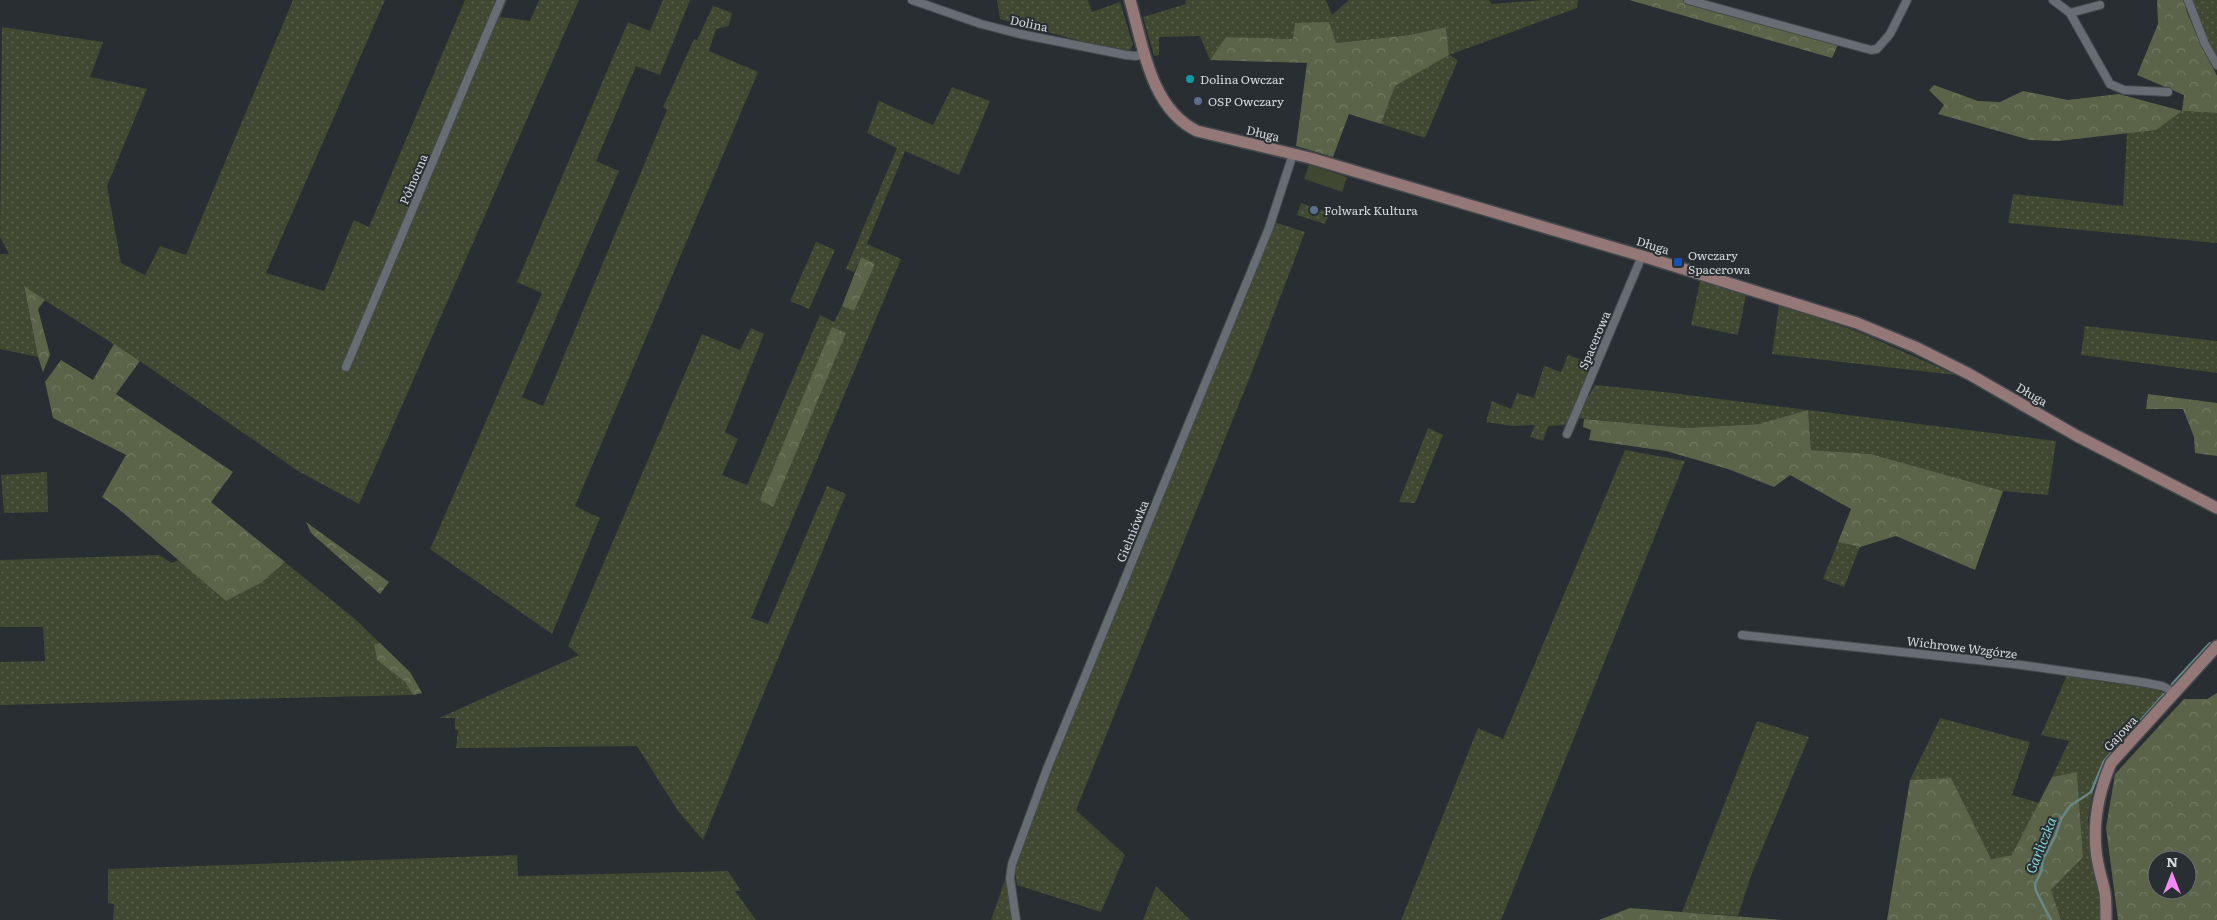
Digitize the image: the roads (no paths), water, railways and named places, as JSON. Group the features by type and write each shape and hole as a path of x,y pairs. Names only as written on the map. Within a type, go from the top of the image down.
{"street":[{"name":"Północna","path":"346,367 501,0"},
{"name":"Dolina","path":"912,0 982,24 1020,34 1126,55 1136,56 1144,54"},
{"name":"Długa","path":"1130,0 1144,54 1158,91 1173,113 1186,126 1216,137 1293,154 1642,256 1857,323 1915,346 1969,374 2077,436 2217,508"},
{"path":"1688,0 1872,50 1877,49 1890,34 1907,0"},
{"path":"2053,0 2070,13 2110,84 2124,90 2168,92"},
{"path":"2188,0 2205,44 2217,65"},
{"path":"2070,13 2100,5"},
{"name":"Gielniówka","path":"1016,920 1010,878 1012,864 1047,769 1269,228 1293,154"},
{"name":"Spacerowa","path":"1567,434 1642,256"},
{"name":"Wichrowe Wzgórze","path":"1742,635 2014,664 2142,682 2162,686 2176,693"},
{"name":"Gajowa","path":"2106,920 2105,894 2096,852 2095,830 2099,794 2111,763 2217,646"}],"waterway":[{"name":"Garliczka","path":"2172,684 2210,643"},
{"name":"Garliczka","path":"2051,920 2036,891 2035,884 2041,872 2043,859 2055,837 2061,819 2070,806 2091,792 2104,761 2164,694"}],"place":[{"name":"Dolina Owczar","path":"1190,79"},
{"name":"OSP Owczary","path":"1198,101"},
{"name":"Folwark Kultura","path":"1314,210"},
{"name":"Owczary Spacerowa","path":"1678,262"}]}
